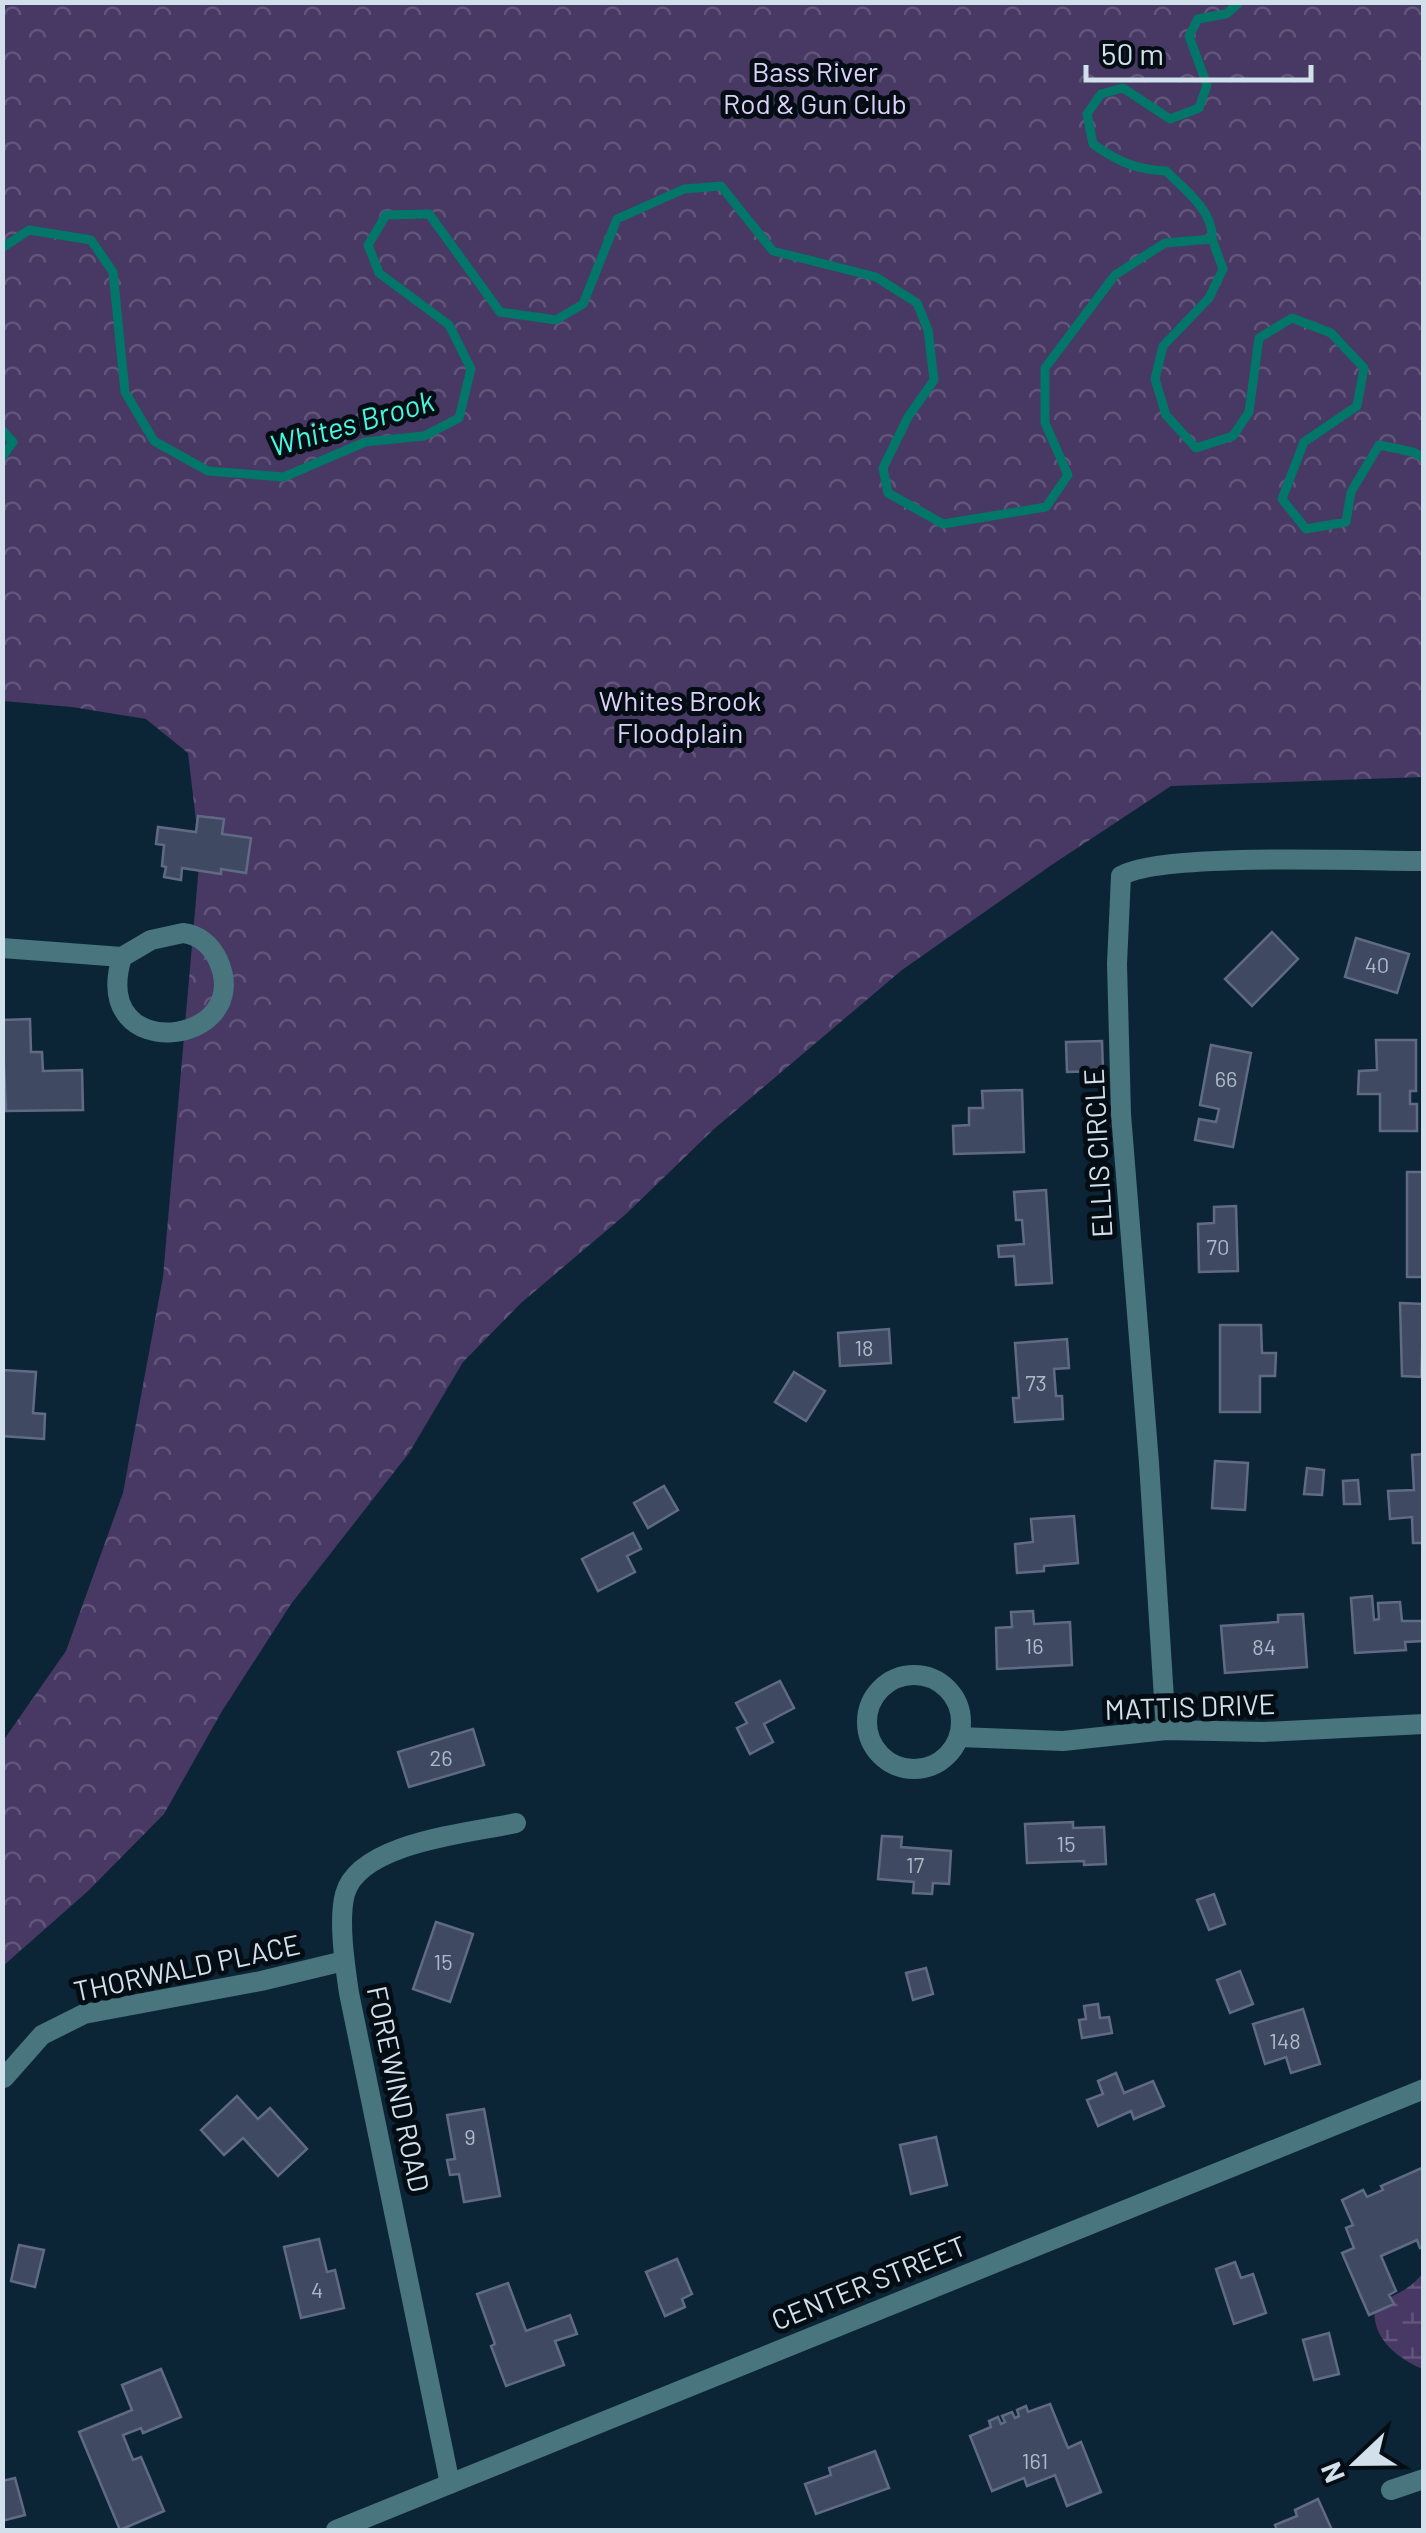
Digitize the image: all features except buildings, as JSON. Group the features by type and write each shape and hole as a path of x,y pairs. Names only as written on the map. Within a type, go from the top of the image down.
{"street":[{"name":"ELLIS CIRCLE","path":"1166,1730 1150,1463 1121,1114 1117,964 1120,876 1132,869 1176,864 1424,862"},
{"path":"2,948 122,957 135,947 167,935 195,934 218,959 223,975 216,1008 204,1022 188,1031 171,1035 152,1032 124,1010 117,993 122,957"},
{"path":"924,1675 951,1691 959,1705 959,1737 954,1749 933,1766 920,1769 893,1765 868,1734 871,1702 892,1679 924,1675"},
{"name":"MATTIS DRIVE","path":"959,1737 1063,1741 1166,1730 1263,1732 1424,1724"},
{"name":"FOREWIND ROAD","path":"450,2484 344,1961 344,1896 351,1880 367,1863 406,1847 516,1823"},
{"name":"THORWALD PLACE","path":"4,2078 42,2035 84,2014 344,1961"},
{"name":"CENTER STREET","path":"336,2530 1424,2090"},
{"path":"1391,2490 1424,2480"}],"green space":[{"path":"2,3 1424,3 1423,777 1171,786 902,970 714,1129 626,1214 521,1303 463,1362 409,1453 291,1604 222,1711 164,1814 88,1891 3,1966 3,1741 66,1651 123,1493 163,1277 200,854 188,753 146,719 3,701"},
{"path":"1423,2273 1423,2369 1404,2359 1381,2337 1375,2306 1407,2288"}],"waterway":[{"path":"1212,239 1203,210 1166,171 1127,164 1093,144 1087,114 1101,94 1123,88 1170,119 1199,108 1207,85 1189,36 1198,19 1226,14 1240,2"},
{"name":"Whites Brook","path":"2,248 29,230 91,240 113,272 125,392 154,441 208,471 284,477 365,442 424,436 459,418 471,369 449,325 379,273 368,245 386,215 429,214 500,312 556,320 583,304 617,219 684,189 721,186 773,251 876,277 917,303 928,330 934,380 908,417 883,468 888,493 943,524 1046,507 1068,475 1045,423 1045,368 1115,275 1165,243 1212,239 1223,269 1209,298 1163,346 1155,379 1166,415 1196,448 1233,436 1249,412 1259,338 1292,318 1331,333 1364,368 1357,406 1304,442 1282,499 1306,529 1346,522 1351,492 1379,445 1424,458"},
{"name":"Whites Brook","path":"2,430 13,442 2,457"}],"park label":[{"name":"Bass River Rod & Gun Club","path":"815,88"},
{"name":"Whites Brook Floodplain","path":"680,717"}]}
